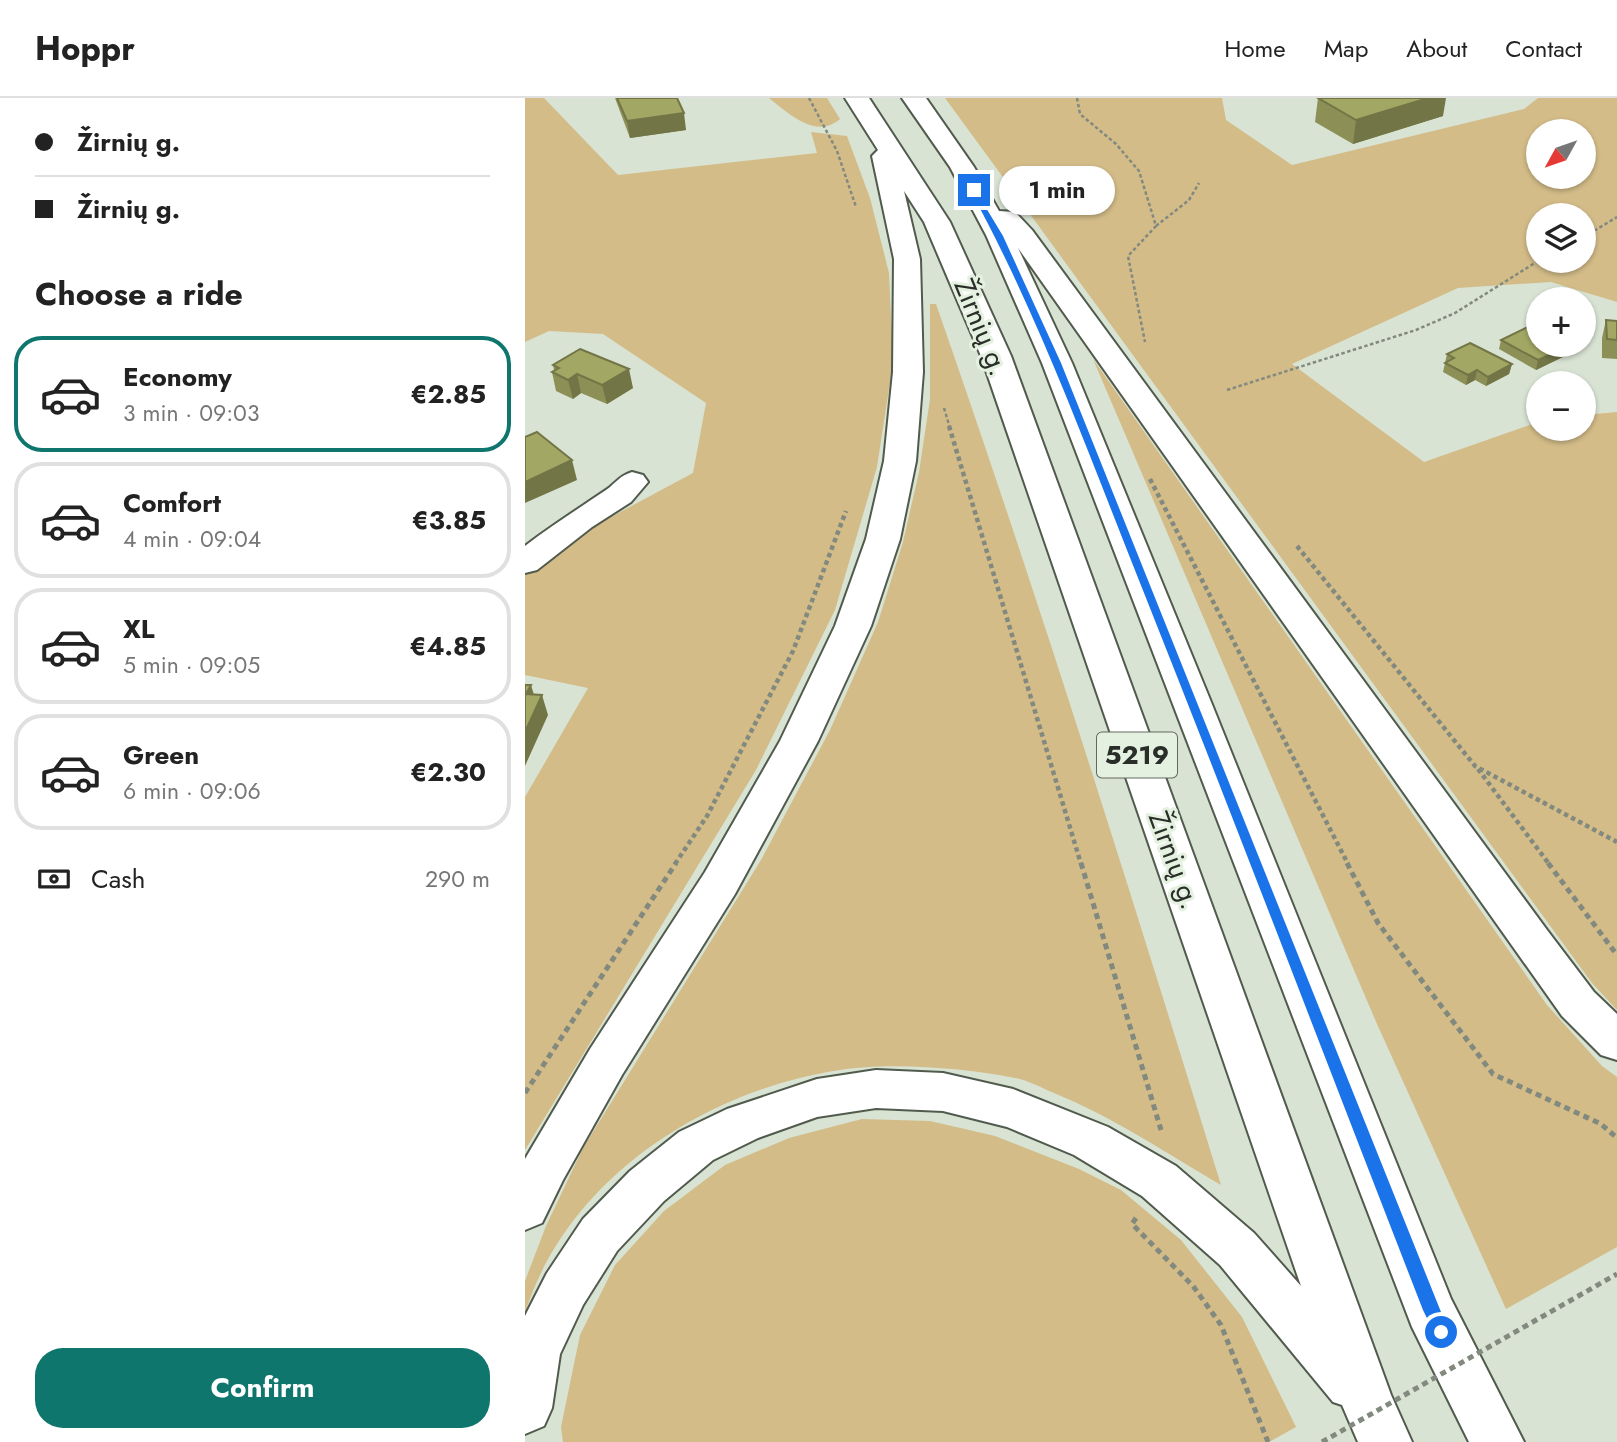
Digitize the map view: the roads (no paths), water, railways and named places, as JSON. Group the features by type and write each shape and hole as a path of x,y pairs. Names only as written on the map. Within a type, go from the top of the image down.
{"main road":[{"name":"Žirnių g.","path":"914,98 962,167 999,236 1056,363 1193,702 1430,1310 1497,1442"},
{"name":"Žirnių g.","path":"867,111 937,222 996,356 1376,1422"},
{"path":"525,1208 545,1166 606,1062 720,883 799,741 853,626 883,539 900,461 908,372 907,259 867,111"},
{"path":"962,167 1023,236 1578,1004 1617,1042"},
{"path":"525,563 580,520 620,495 632,482"},
{"path":"525,1408 534,1352 565,1289 600,1235 647,1186 696,1146 743,1123 817,1098 876,1089 943,1092 1013,1109 1091,1141 1159,1181 1237,1249 1376,1422"}]}
